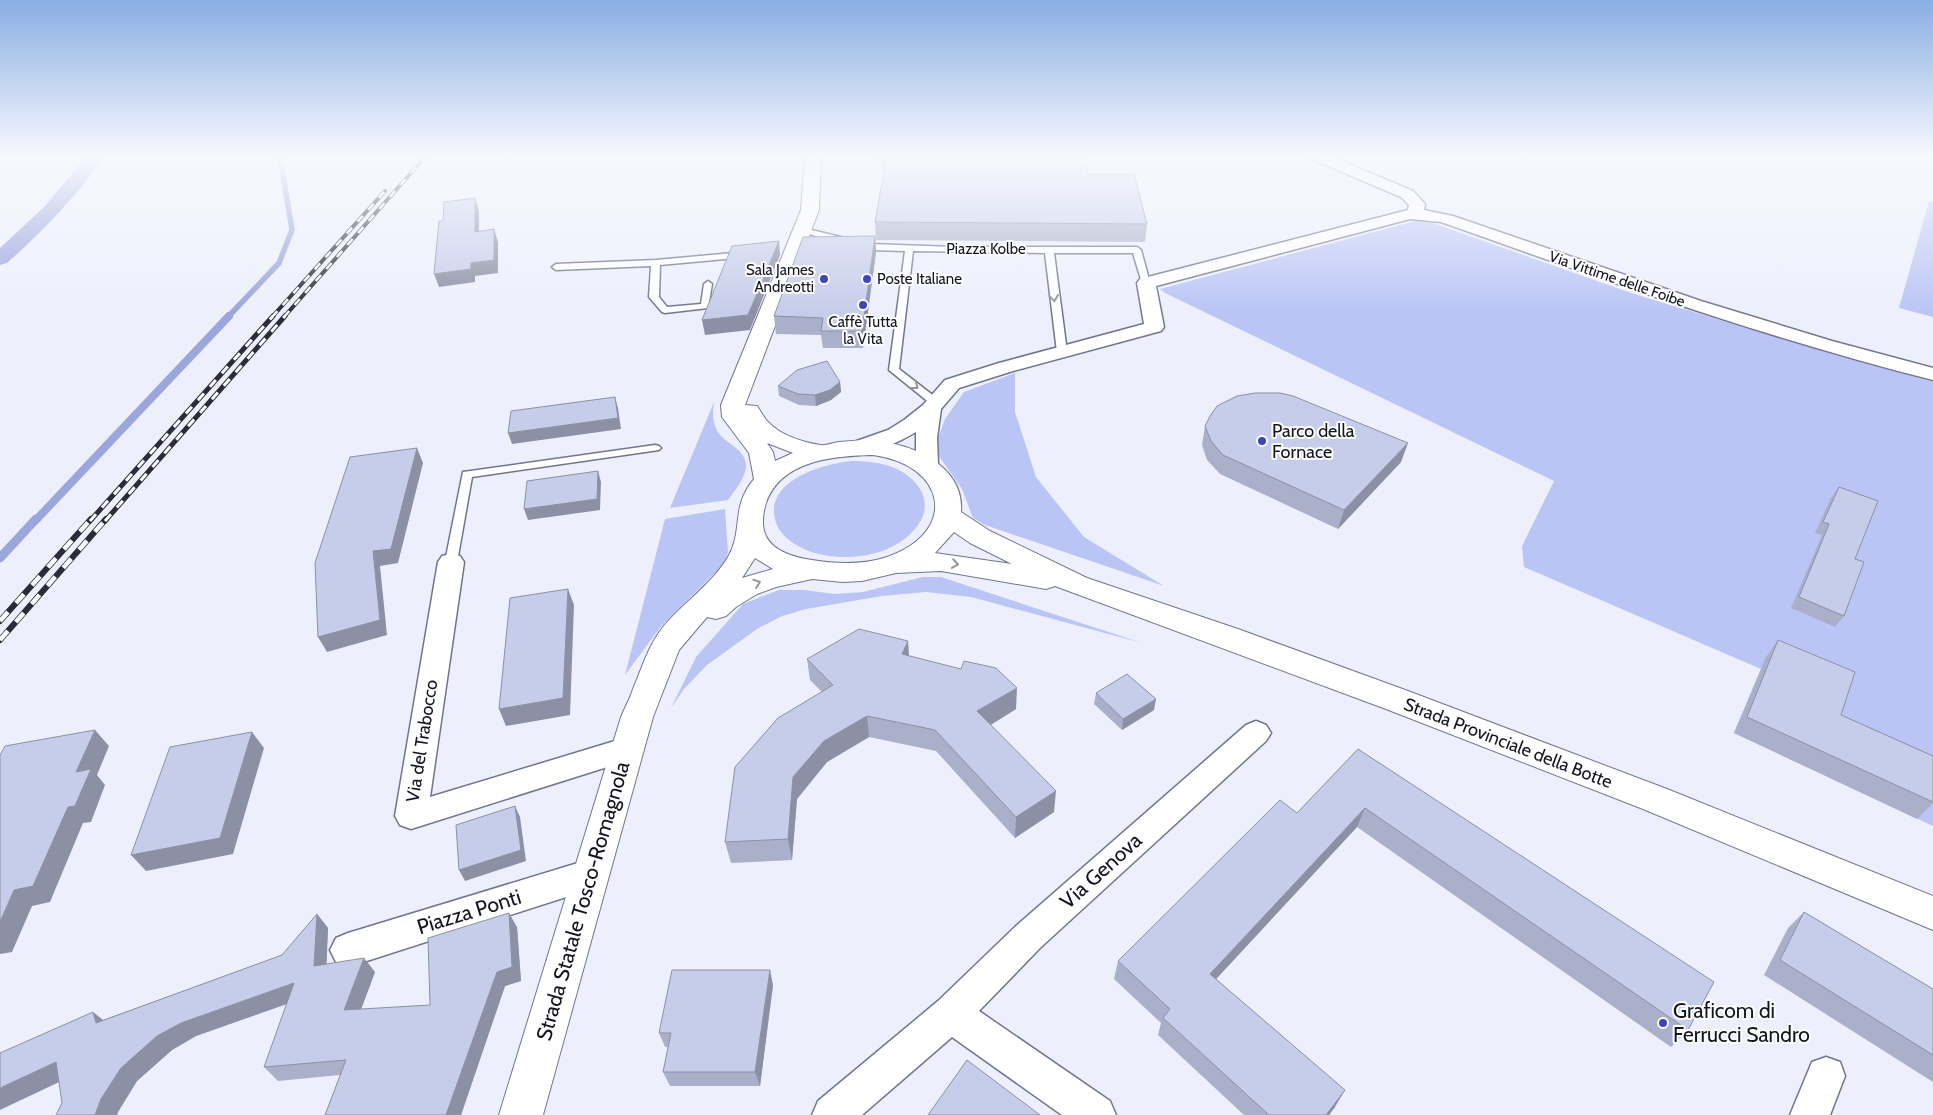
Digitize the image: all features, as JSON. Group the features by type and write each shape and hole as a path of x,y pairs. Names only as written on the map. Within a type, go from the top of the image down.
{"main road":[{"path":"766,479 761,452 734,417 733,405 770,309 789,251 802,229 810,209"},
{"name":"Strada Statale Tosco-Romagnola","path":"740,386 749,413 762,429 781,442 819,452"},
{"name":"Strada Statale Tosco-Romagnola","path":"521,1115 637,717 649,689 660,655 684,623 738,566 748,547 751,532 750,514 752,501 766,479 783,467 805,456 819,452 859,448 895,452 927,465 939,478 948,501 948,516 942,529 922,550 889,566 876,570 854,573 795,567 769,554 754,541 751,532"},
{"path":"948,516 980,537 1077,585"},
{"path":"889,566 941,562 1077,585"},
{"name":"Strada Statale Tosco-Romagnola","path":"649,689 681,647 717,608 733,594 765,580 813,570"},
{"name":"Strada Provinciale della Botte","path":"1077,585 1227,637 1397,700 1655,799 1933,913"}],"street":[{"path":"1146,283 1329,236 1395,216 1416,213 1416,209"},
{"name":"Via Vittime delle Foibe","path":"1416,213 1447,219 1616,280 1744,321 1933,374"},
{"name":"Piazza Kolbe","path":"859,448 896,435 912,425 933,406 952,384 1154,327 1146,283"},
{"path":"927,465 926,438 933,406"},
{"name":"Via del Trabocco","path":"451,562 411,816 628,749"},
{"name":"Via Genova","path":"832,1115 951,1014 1028,937 1256,733"},
{"name":"Piazza Ponti","path":"348,950 591,874"},
{"path":"951,1014 1096,1115"},
{"path":"1810,1115 1826,1076"}],"lane":[{"name":"Piazza Kolbe","path":"802,229 859,245 909,249 1137,250 1146,283"},
{"path":"909,249 894,370 933,406"},
{"path":"1049,249 1062,352"},
{"path":"556,267 656,262 754,254"},
{"path":"656,262 654,297 665,310 705,306 708,284"},
{"path":"451,562 467,474 655,448"}],"shaded area":[{"path":"1927,209 1933,209 1933,317 1899,308"},
{"path":"1415,221 1433,223 1631,293 1835,355 1933,382 1933,826 1734,733 1761,669 1524,567 1522,546 1554,481 1160,289"},
{"path":"1015,373 1015,412 1036,477 1084,537 1164,586 985,525 973,518 962,489 934,449 945,419 964,392"},
{"path":"714,402 713,418 716,428 723,438 742,454 746,466 744,475 728,500 670,508"},
{"path":"851,461 887,465 909,476 921,490 924,498 923,516 918,525 896,545 866,555 835,557 806,550 791,542 779,529 775,519 775,505 779,494 788,484 812,470"},
{"path":"725,509 728,552 725,563 662,625 625,675 665,519"},
{"path":"923,577 941,577 1142,643 971,597 926,592 882,596 806,609 782,616 757,629 707,665 684,689 671,708 696,657 743,604 779,590 804,590 835,594 863,592"}],"building":[{"path":"444,209 475,209 475,232 494,229 494,260 471,263 471,269 434,274 439,221 443,221"},
{"path":"877,209 1143,209 1147,224 875,222"},
{"path":"875,236 862,331 821,331 823,318 774,316 803,237"},
{"path":"779,241 748,315 702,320 732,246"},
{"path":"827,361 840,382 830,390 815,395 798,394 778,386 797,370"},
{"path":"1255,393 1280,393 1293,396 1408,443 1344,510 1223,455 1211,441 1205,426 1217,406 1237,396"},
{"path":"615,397 618,418 508,433 511,411"},
{"path":"417,448 391,549 373,551 380,620 318,637 315,563 350,457"},
{"path":"598,471 597,499 524,509 527,481"},
{"path":"1839,487 1878,501 1855,559 1864,562 1844,616 1799,597 1829,524 1823,522"},
{"path":"568,589 563,698 499,709 510,598"},
{"path":"859,629 908,641 902,654 961,669 964,661 996,668 1017,688 977,711 1056,791 1016,817 935,730 867,716 824,741 793,777 788,839 725,842 735,767 778,718 833,685 807,659"},
{"path":"1778,640 1855,672 1841,715 1933,756 1933,802 1747,717"},
{"path":"1127,674 1156,699 1123,719 1096,693"},
{"path":"95,730 76,772 91,769 75,806 68,807 33,886 14,890 0,922 0,755 5,746"},
{"path":"252,732 220,838 131,855 170,747"},
{"path":"1358,749 1714,982 1688,1030 1365,808 1210,974 1345,1090 1326,1115 1269,1115 1163,1018 1170,1009 1118,961 1280,800 1297,813"},
{"path":"515,806 521,850 459,870 456,825"},
{"path":"1804,912 1933,989 1933,1055 1780,960"},
{"path":"509,913 512,967 497,972 446,1115 325,1115 346,1060 264,1067 294,983 181,1023 157,1036 121,1068 101,1099 95,1115 56,1115 62,1103 56,1062 0,1088 0,1053 93,1012 96,1023 282,955 317,914 314,966 364,958 344,1010 430,1005 428,938"},
{"path":"672,970 770,970 755,1072 663,1072 671,1033 659,1033"},
{"path":"967,1060 1040,1115 928,1115"}],"waterway":[{"path":"0,259 53,209"},
{"path":"228,317 279,263 292,230 289,209"},
{"path":"35,521 229,316"},
{"path":"0,558 36,519"}],"railway":[{"path":"272,317 369,209"},
{"path":"284,317 379,209"},
{"path":"90,521 273,316"},
{"path":"105,521 285,316"},
{"path":"0,621 91,519"},
{"path":"0,640 106,519"}],"place":[{"name":"Sala James Andreotti","path":"824,279"},
{"name":"Poste Italiane","path":"867,279"},
{"name":"Caffè Tutta la Vita","path":"863,305"},
{"name":"Parco della Fornace","path":"1262,441"},
{"name":"Graficom di Ferrucci Sandro","path":"1663,1023"}]}
